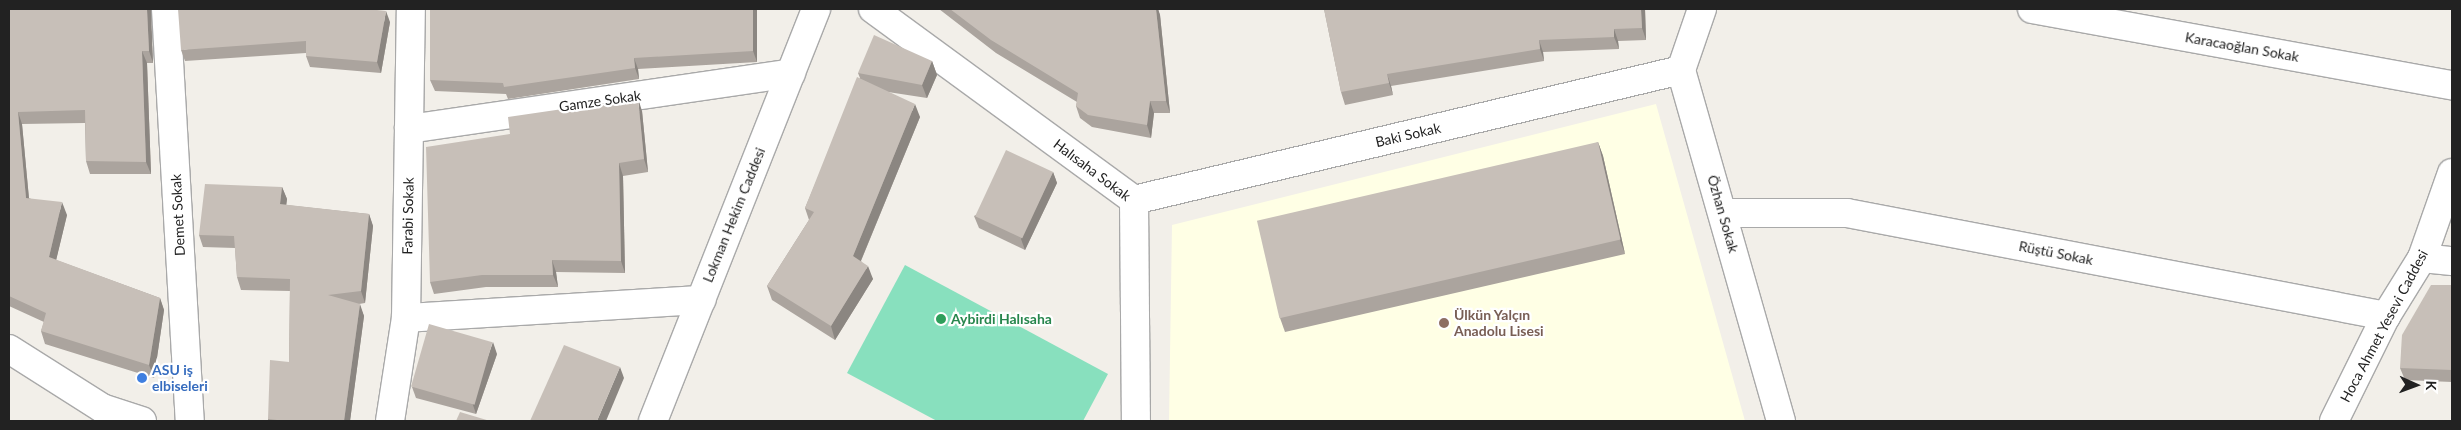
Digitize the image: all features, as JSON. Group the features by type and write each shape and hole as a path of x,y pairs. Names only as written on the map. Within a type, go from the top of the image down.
{"street":[{"name":"Demet Sokak","path":"166,9 190,421"},
{"name":"Farabi Sokak","path":"390,421 406,318 411,9"},
{"name":"Lokman Hekim Caddesi","path":"653,421 816,9"},
{"name":"Halısaha Sokak","path":"873,9 1134,200 1136,421"},
{"path":"1681,70 1702,9"},
{"name":"Karacaoğlan Sokak","path":"2032,9 2452,85"},
{"name":"Baki Sokak","path":"1134,200 1681,70"},
{"name":"Özhan Sokak","path":"1681,70 1781,421"},
{"name":"Gamze Sokak","path":"409,129 790,73"},
{"name":"Hoca Ahmet Yesevi Caddesi","path":"2334,421 2386,316 2422,258 2452,173"},
{"name":"Rüştü Sokak","path":"1723,213 1847,213 2386,316"},
{"path":"2422,258 2452,261"},
{"path":"406,318 701,300"},
{"path":"9,349 102,415 142,421"}],"shaded area":[{"name":"Ülkün Yalçın Anadolu Lisesi","path":"1656,104 1745,421 1169,421 1172,225"}],"green space":[{"name":"Aybirdi Halısaha","path":"905,265 1108,374 1083,421 937,421 847,373"}],"building":[{"path":"9,9 147,9 149,51 142,51 146,162 86,161 85,110 18,112 26,198 62,202 49,257 160,298 149,365 41,331 46,313 9,296"},
{"path":"178,9 368,9 386,11 377,62 306,56 306,41 181,50"},
{"path":"430,9 753,9 753,51 634,58 635,68 504,87 503,83 430,80"},
{"path":"950,9 1156,9 1166,101 1150,101 1147,125 1088,115 1076,106 1078,93 991,40"},
{"path":"1324,9 1641,9 1642,28 1614,29 1614,37 1539,40 1540,49 1387,74 1389,83 1341,92"},
{"path":"874,35 932,61 922,85 858,73"},
{"path":"857,77 915,104 853,256 868,266 831,326 767,286 814,212 805,208"},
{"path":"638,98 644,159 619,163 621,261 552,260 553,275 482,275 430,282 426,147 510,134 508,117"},
{"path":"1598,142 1620,239 1279,318 1257,221"},
{"path":"1006,150 1053,172 1022,238 975,216"},
{"path":"205,184 282,187 280,204 369,214 361,291 328,295 360,304 344,421 286,421 268,419 270,360 289,362 290,279 237,277 234,236 199,235"},
{"path":"2431,285 2452,285 2452,370 2400,368 2402,335"},
{"path":"429,324 492,342 475,405 411,386"},
{"path":"564,345 620,367 597,421 530,421"},
{"path":"460,412 490,421 456,421"}],"place":[{"name":"Aybirdi Halısaha","path":"941,319"},
{"name":"Ülkün Yalçın Anadolu Lisesi","path":"1444,323"},
{"name":"ASU iş elbiseleri","path":"142,378"}]}
